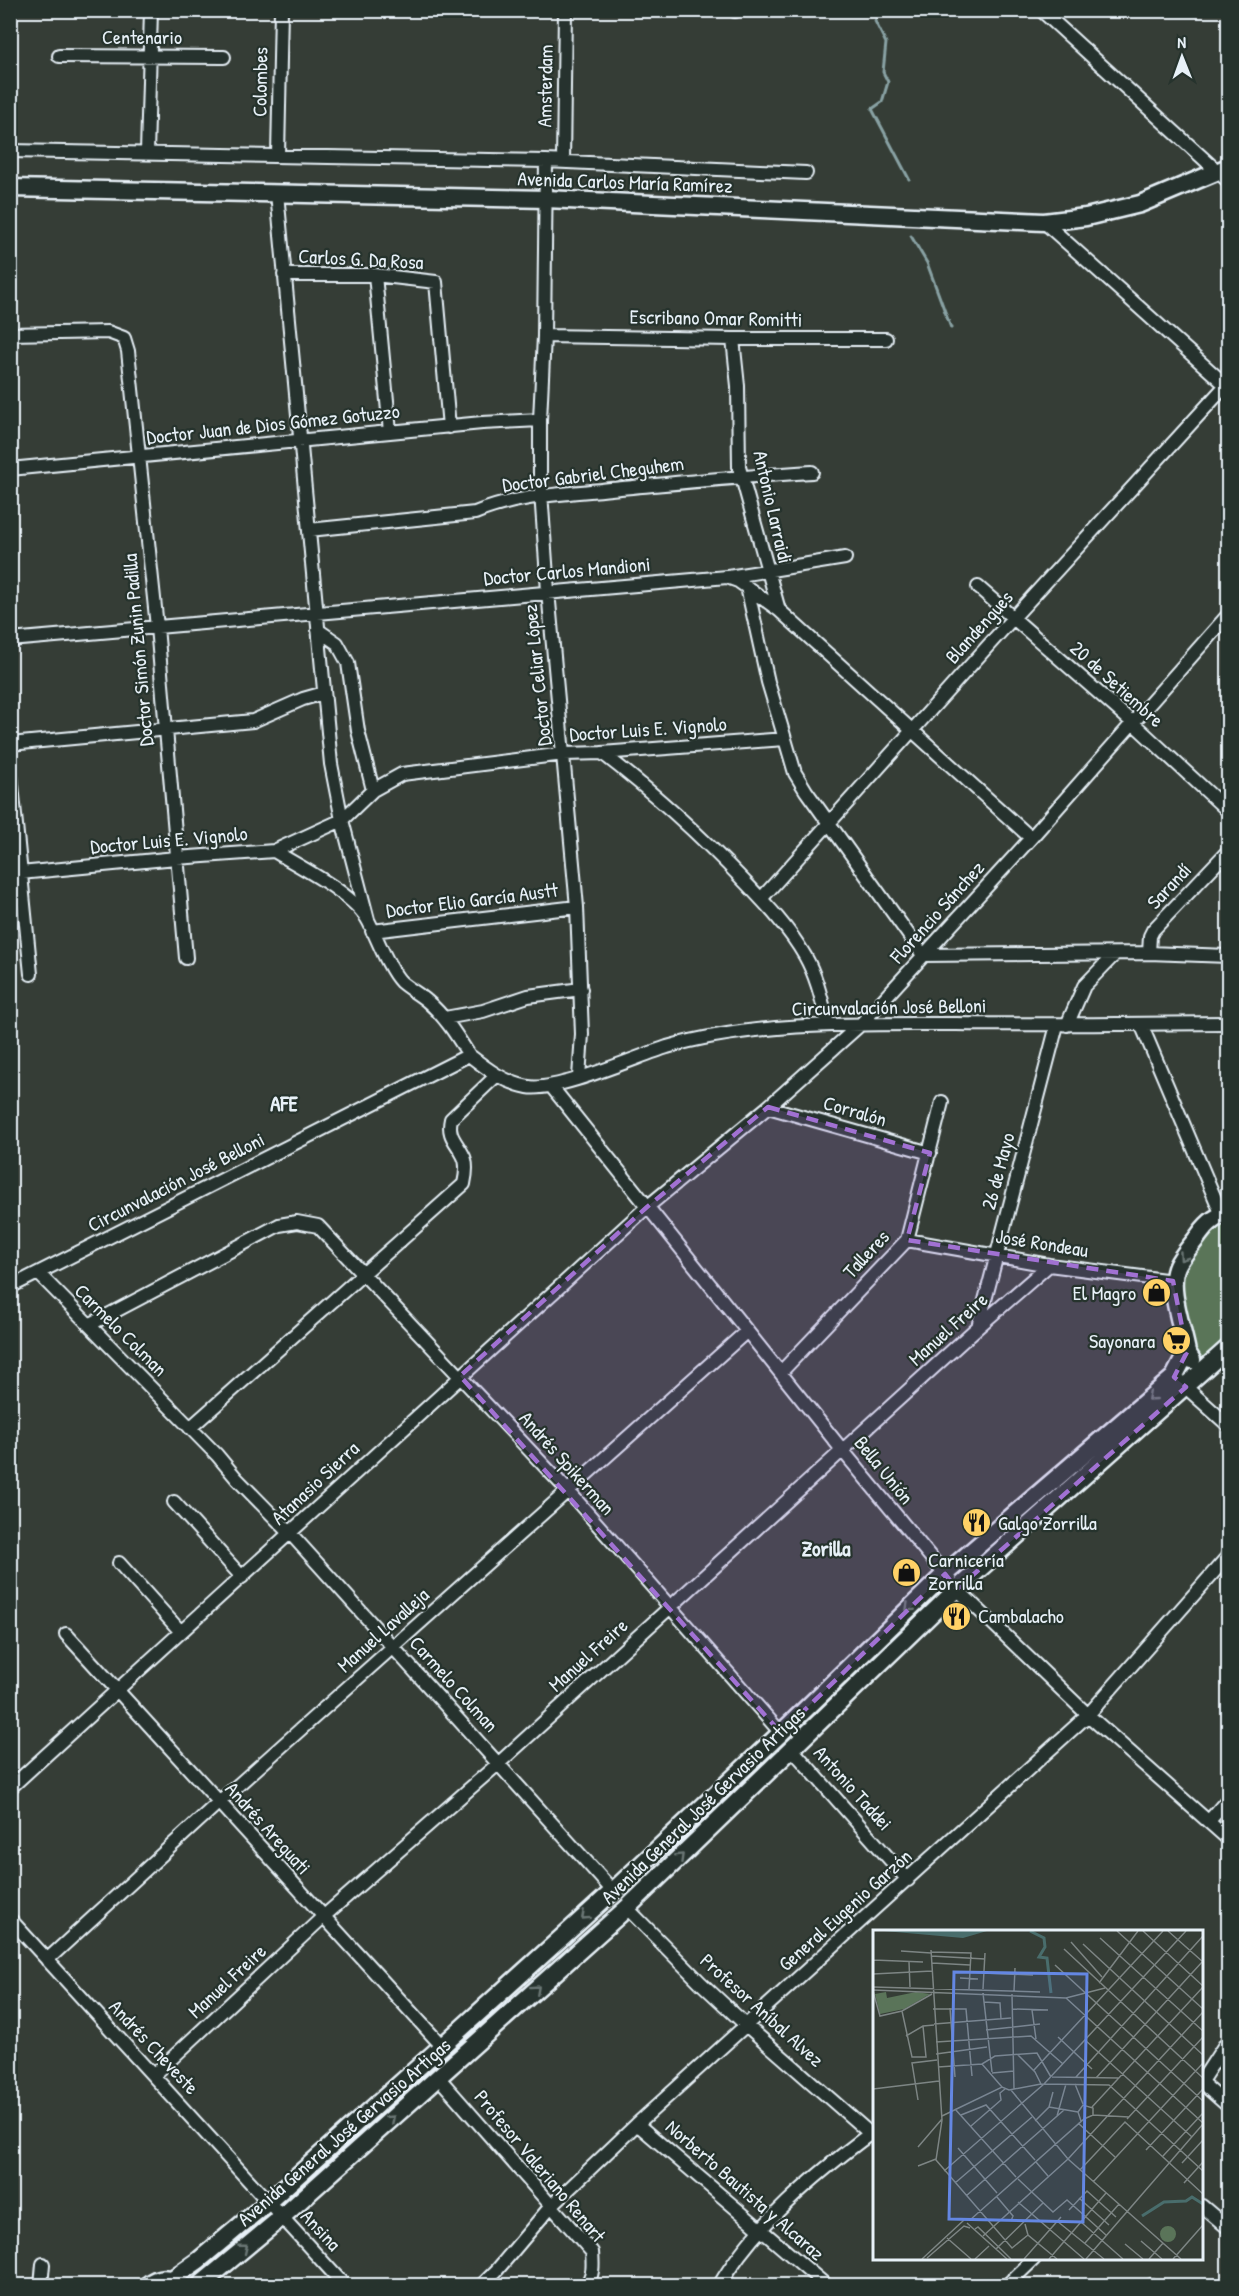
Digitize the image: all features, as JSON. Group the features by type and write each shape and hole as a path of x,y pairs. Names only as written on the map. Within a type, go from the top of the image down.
{"main road":[{"name":"Avenida Carlos María Ramírez","path":"10,188 546,199 1044,222 1086,217 1140,204 1225,173"},
{"path":"1208,1366 1196,1365 1187,1352 1174,1297 1173,1281 1177,1265 1205,1226 1225,1214"},
{"name":"Avenida General José Gervasio Artigas","path":"177,2282 613,1891 945,1574 1180,1382 1208,1366 1228,1348"},
{"name":"Avenida General José Gervasio Artigas","path":"199,2286 282,2217 627,1908 957,1589 1180,1382 1187,1352"},
{"path":"146,2286 155,2279 177,2282"}],"street":[{"path":"147,153 151,10"},
{"name":"Colombes","path":"278,155 281,10"},
{"name":"Amsterdam","path":"562,162 566,10"},
{"path":"1041,10 1225,173"},
{"name":"Centenario","path":"60,56 224,57"},
{"name":"Avenida Carlos María Ramírez","path":"10,152 546,161 806,173"},
{"name":"Doctor Celiar López","path":"546,161 544,336 540,420 542,496 548,591 578,908 582,1034 579,1077"},
{"path":"277,194 331,764 342,820 370,926"},
{"path":"1044,222 1228,385"},
{"name":"Carlos G. Da Rosa","path":"284,275 375,275 435,282 449,427"},
{"path":"375,275 390,432"},
{"name":"Doctor Simón Zunin Padilla","path":"10,334 108,332 124,338 128,351 157,627 186,958"},
{"name":"Escribano Omar Romitti","path":"544,336 886,339"},
{"name":"Antonio Larraidi","path":"733,339 738,386 739,467 779,610"},
{"name":"Blandengues","path":"761,899 912,729 1228,385"},
{"name":"Doctor Juan de Dios Gómez Gotuzzo","path":"10,470 390,432 540,420"},
{"name":"Doctor Gabriel Cheguhem","path":"309,530 475,513 493,506 542,496 742,476 812,472"},
{"name":"Doctor Carlos Mandioni","path":"10,640 727,577 845,558"},
{"path":"727,577 738,580 779,610 1031,838"},
{"path":"747,587 768,682 795,772 806,791 923,955 1149,953 1228,956"},
{"name":"20 de Setiembre","path":"978,587 1133,723 1228,811"},
{"name":"Florencio Sánchez","path":"647,1208 768,1107 861,1024 1031,838 1228,615"},
{"path":"318,630 337,643 348,663 358,731 373,790"},
{"path":"10,744 253,721 303,699 324,693"},
{"name":"Doctor Luis E. Vignolo","path":"15,873 274,851 342,820 373,790 402,774 564,754 785,739"},
{"path":"602,753 635,779 719,855 776,914 804,954 816,978 828,1025"},
{"path":"10,765 15,873 31,974"},
{"path":"274,851 335,888 352,902 370,926 400,981 427,1000 445,1018 470,1055"},
{"name":"Sarandí","path":"1149,953 1150,936 1153,930 1228,851"},
{"name":"Doctor Elio García Austt","path":"370,926 578,908"},
{"name":"26 de Mayo","path":"978,1327 1062,1025 1084,986 1114,955"},
{"path":"445,1018 483,1011 528,996 581,990"},
{"name":"Circunvalación José Belloni","path":"10,1287 470,1055 496,1076 529,1087 551,1086 669,1047 729,1035 828,1025 1228,1023"},
{"path":"1141,1024 1225,1214"},
{"path":"190,1428 464,1184 465,1157 456,1145 449,1129 451,1119 496,1076"},
{"name":"Bella Unión","path":"551,1086 843,1451 957,1589 1088,1715 1228,1839"},
{"name":"Talleres","path":"781,1372 907,1240 942,1102"},
{"name":"Corralón","path":"768,1107 930,1153"},
{"name":"Atanasio Sierra","path":"10,1788 647,1208"},
{"name":"Andrés Spikerman","path":"89,1325 279,1226 297,1222 318,1226 569,1492 781,1733"},
{"name":"José Rondeau","path":"907,1240 1049,1265 1173,1281"},
{"name":"Manuel Freire","path":"154,2075 323,1917 499,1763 1049,1265"},
{"name":"Carmelo Colman","path":"39,1274 290,1533 613,1891"},
{"name":"Manuel Lavalleja","path":"47,1960 218,1803 747,1331"},
{"path":"1180,1382 1228,1425"},
{"path":"174,1502 242,1576"},
{"name":"General Eugenio Garzón","path":"481,2286 551,2206 638,2124 1088,1715 1228,1556"},
{"path":"119,1563 181,1632"},
{"name":"Andrés Areguati","path":"66,1634 442,2046"},
{"name":"Antonio Taddei","path":"792,1749 908,1880"},
{"path":"1209,1821 1228,1799"},
{"name":"Profesor Aníbal Alvez","path":"627,1908 747,2026 873,2135"},
{"name":"Andrés Cheveste","path":"10,1919 268,2202"},
{"path":"1203,2079 1228,2040"},
{"name":"Profesor Valeriano Renart","path":"438,2077 592,2252 593,2267 590,2281 585,2286"},
{"path":"1203,2082 1228,2106"},
{"name":"Norberto Bautista y Alcaraz","path":"638,2124 827,2286"},
{"path":"719,2286 728,2270 759,2230 841,2156 873,2135"},
{"name":"Ansina","path":"268,2202 345,2286"},
{"path":"1203,2207 1228,2228"},
{"path":"1006,2286 1033,2260"},
{"path":"41,2286 43,2264"}],"highlighted area":[{"path":"768,1107 930,1153 907,1240 1173,1281 1187,1352 1174,1377 1186,1387 957,1589 945,1574 781,1733 460,1376 647,1207"}],"green space":[{"path":"1228,1221 1228,1342 1202,1362 1198,1361 1180,1296 1180,1285 1188,1262 1201,1242"}],"waterway":[{"path":"880,10 875,21 886,43 883,72 888,82 882,102 872,109 909,179"},
{"path":"911,236 927,263 951,328"}],"place":[{"name":"El Magro","path":"1157,1293"},
{"name":"Sayonara","path":"1176,1341"},
{"name":"Galgo Zorrilla","path":"977,1523"},
{"name":"Carnicería Zorrilla","path":"907,1572"},
{"name":"Cambalacho","path":"957,1616"}],"district":[{"name":"AFE","path":"284,1104"},
{"name":"Zorilla","path":"826,1549"}]}
